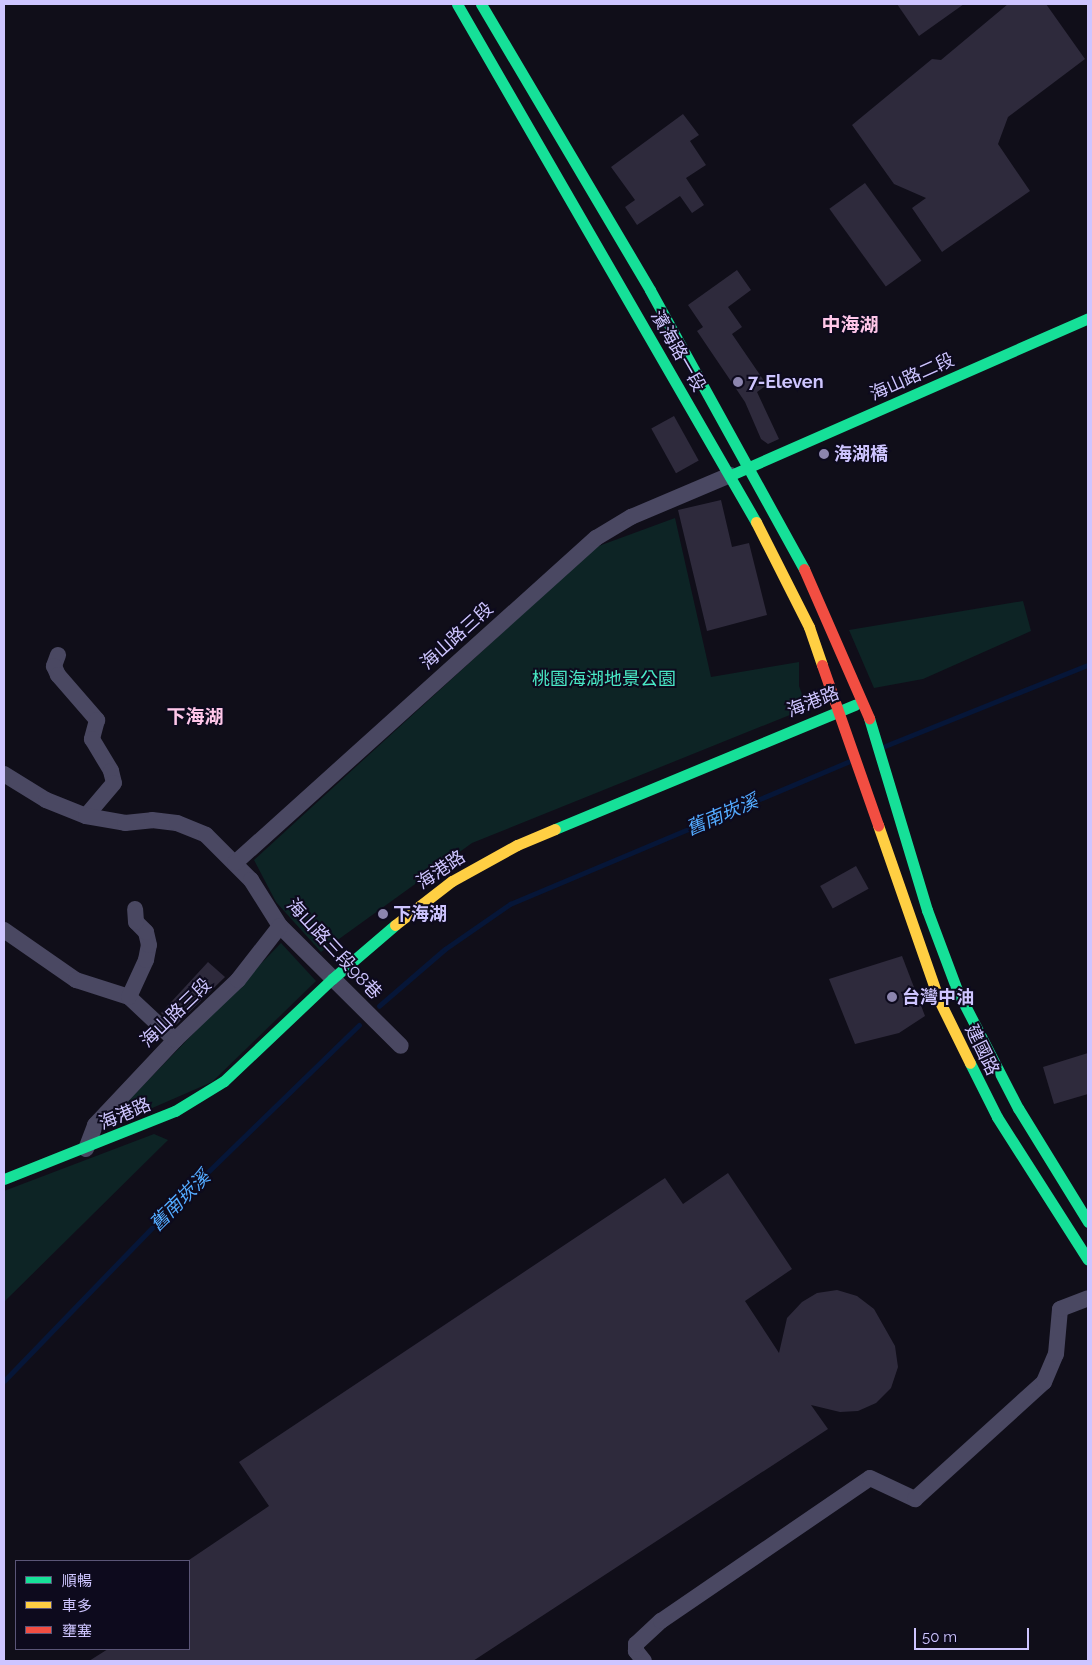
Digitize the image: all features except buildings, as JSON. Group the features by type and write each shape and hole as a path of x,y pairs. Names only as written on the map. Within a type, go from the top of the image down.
{"main road":[{"name":"濱海路一段","path":"457,4 773,552 809,628 840,709 870,809"},
{"name":"濱海路一段","path":"481,4 650,290 818,597 864,702 894,803"},
{"path":"541,149 561,140"},
{"name":"海山路二段","path":"730,475 1088,318"},
{"name":"海港路","path":"4,1179 86,1149 175,1111 224,1081 332,979 452,881 517,844 840,709 864,702"},
{"name":"建國路","path":"894,803 927,910 957,990 1018,1108 1088,1222"},
{"name":"建國路","path":"870,809 923,961 970,1066 1029,1170 1088,1260"}],"street":[{"name":"海山路三段","path":"235,863 596,538 631,517 730,475"},
{"path":"58,655 54,666 58,675 97,720 92,739 111,771 114,783 86,816"},
{"name":"海山路三段98巷","path":"4,774 46,800 86,816 124,823 152,820 177,823 206,835 235,863 280,926 401,1046"},
{"path":"129,997 146,960 149,945 146,932 136,922 135,909"},
{"name":"海山路三段","path":"86,1149 96,1125 175,1040 238,980 280,926"},
{"path":"4,930 76,980 129,997 175,1040"},
{"path":"644,1661 636,1651 636,1644 661,1621 870,1478 915,1499 1044,1382 1056,1354 1060,1308 1088,1298"}],"green space":[{"name":"桃園海湖地景公園","path":"675,518 711,677 799,662 799,686 807,708 472,843 321,952 276,902 254,860 596,547"},
{"path":"1023,601 1031,631 923,679 874,688 849,630"},
{"path":"281,943 316,981 212,1082 134,1116 125,1104"},
{"path":"154,1134 168,1140 4,1302 4,1191"}],"waterway":[{"name":"舊南崁溪","path":"885,746 1088,665"},
{"name":"舊南崁溪","path":"379,1006 445,949 510,904 848,762"},
{"name":"舊南崁溪","path":"4,1381 176,1203 359,1025"}],"traffic: fast":[{"path":"457,4 756,522"},
{"path":"481,4 650,290 804,569"},
{"path":"731,475 1088,318"},
{"path":"555,829 855,705"},
{"path":"869,718 927,910 957,990 1018,1108 1088,1222"},
{"path":"4,1179 175,1111 224,1081 332,979 395,925"},
{"path":"970,1063 997,1117 1088,1260"}],"traffic: slow":[{"path":"756,522 809,627 822,665"},
{"path":"878,825 939,1000 970,1063"},
{"path":"395,925 452,881 517,845 555,829"}],"traffic: jam":[{"path":"804,569 869,718"},
{"path":"822,665 878,825"}],"place":[{"name":"7-Eleven","path":"738,382"},
{"name":"海湖橋","path":"824,454"},
{"name":"下海湖","path":"383,914"},
{"name":"台灣中油","path":"892,997"}],"district":[{"name":"中海湖","path":"850,325"},
{"name":"下海湖","path":"195,717"}]}
